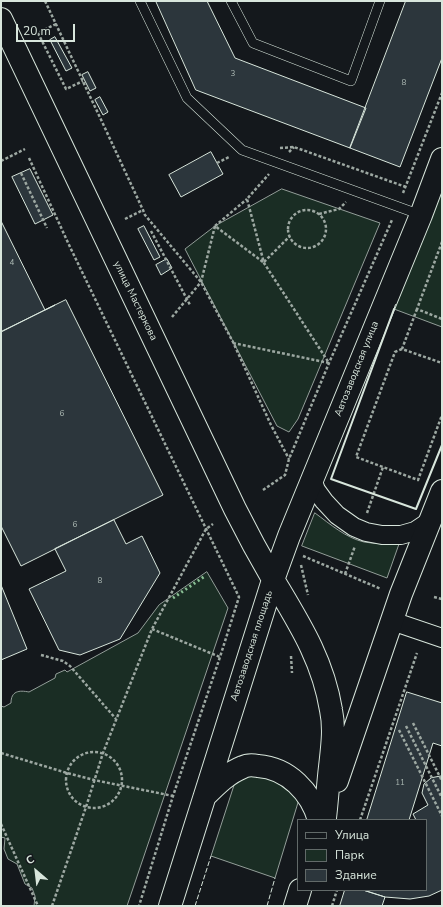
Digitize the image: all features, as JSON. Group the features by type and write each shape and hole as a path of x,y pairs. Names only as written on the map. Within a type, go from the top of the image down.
{"main road":[{"name":"улица Мастеркова","path":"1,19 250,540 273,580"},
{"name":"Автозаводская улица","path":"273,580 288,536 421,215 442,159"},
{"path":"322,819 401,594 442,491"},
{"name":"Автозаводская площадь","path":"170,906 273,580"},
{"name":"Автозаводская площадь","path":"273,580 294,615 315,655 326,685 332,711 333,741 322,819"},
{"path":"204,797 223,779 244,766 266,766 290,777 299,785 322,819"},
{"path":"295,906 300,891"}],"street":[{"path":"312,479 316,490 337,515 354,527 366,532 382,536 401,535 415,531 430,521"},
{"path":"392,621 442,638"}],"lane":[{"path":"140,1 187,98 242,150 421,215"},
{"path":"232,1 253,43 351,81 380,1"}],"path":[{"path":"45,1 142,210 201,282 233,342 271,425 289,459"},
{"path":"56,24 38,33 66,89 83,81"},
{"path":"263,490 285,475 289,459 397,206 442,93"},
{"path":"172,317 201,282 215,226 247,199 294,147"},
{"path":"1,161 25,150"},
{"path":"29,158 240,597 173,796 139,906"},
{"path":"21,173 47,228"},
{"path":"247,199 264,263 329,363"},
{"path":"125,219 142,210"},
{"path":"301,211 313,211 322,218 325,223 325,234 322,240 314,246 302,247 297,245 292,241 290,236 288,230 291,218 301,211"},
{"path":"215,226 264,263"},
{"path":"151,231 190,304"},
{"path":"264,263 290,236"},
{"path":"402,349 442,242"},
{"path":"417,309 442,319"},
{"path":"233,342 329,363"},
{"path":"442,363 402,349 395,352 356,457 418,480 442,415"},
{"path":"52,906 86,807 102,753 152,629 206,529 213,524"},
{"path":"299,555 382,589"},
{"path":"434,597 442,599"},
{"path":"152,629 220,657"},
{"path":"290,650 292,673"},
{"path":"360,819 417,653"},
{"path":"41,655 63,661 70,666 116,719"},
{"path":"413,723 442,781"},
{"path":"406,726 442,798"},
{"path":"399,730 442,816"},
{"path":"1,753 94,780 173,796"},
{"path":"85,753 102,753 117,763 121,771 122,785 117,796 111,802 104,806 95,808 86,807 78,803 69,793 66,780 67,773 71,763 78,757 85,753"},
{"path":"1,824 38,906"},
{"path":"332,906 337,891"}],"green space":[{"path":"442,185 442,327 394,309"},
{"path":"282,189 380,223 298,419 289,432 277,426 185,249 215,226"},
{"path":"315,513 338,530 357,540 373,543 399,544 387,578 302,546"},
{"path":"207,572 228,608 127,906 34,906 35,896 32,888 25,884 17,864 8,859 4,849 5,838 1,837 1,706 4,707 11,703 12,696 16,692 29,692 55,678 56,674 65,670 67,672 138,633 159,605"},
{"path":"255,770 300,796 275,878 211,856 237,776"}],"building":[{"path":"156,1 207,1 235,58 366,108 350,148 196,90"},
{"path":"406,1 442,1 442,58 400,167 350,148"},
{"path":"55,37 72,68 66,71 50,40"},
{"path":"88,72 96,88 90,91 82,75"},
{"path":"100,97 108,112 103,115 95,100"},
{"path":"211,152 223,174 181,197 169,175"},
{"path":"30,169 53,215 35,224 12,177"},
{"path":"1,221 45,310 1,332"},
{"path":"144,226 160,257 154,260 138,229"},
{"path":"167,259 172,268 161,275 156,265"},
{"path":"66,300 163,495 21,566 1,526 1,332"},
{"path":"114,520 126,544 142,536 160,573 120,639 80,655 59,650 29,589 66,571 55,549"},
{"path":"1,585 27,649 1,660"},
{"path":"407,692 442,703 442,746 433,743 409,819 367,819"},
{"path":"442,776 442,890 429,896 410,899 385,897 366,891 427,891 427,819 416,819 413,814 428,805 422,793 424,784 431,778"},
{"path":"345,891 366,891 385,897 382,906 340,906"}],"hedge":[{"path":"173,598 205,576"}],"fence":[{"path":"394,309 396,303"},
{"path":"195,906 211,856"},
{"path":"267,906 275,878"}],"wall":[{"path":"394,309 331,479 416,509 442,445"}]}
